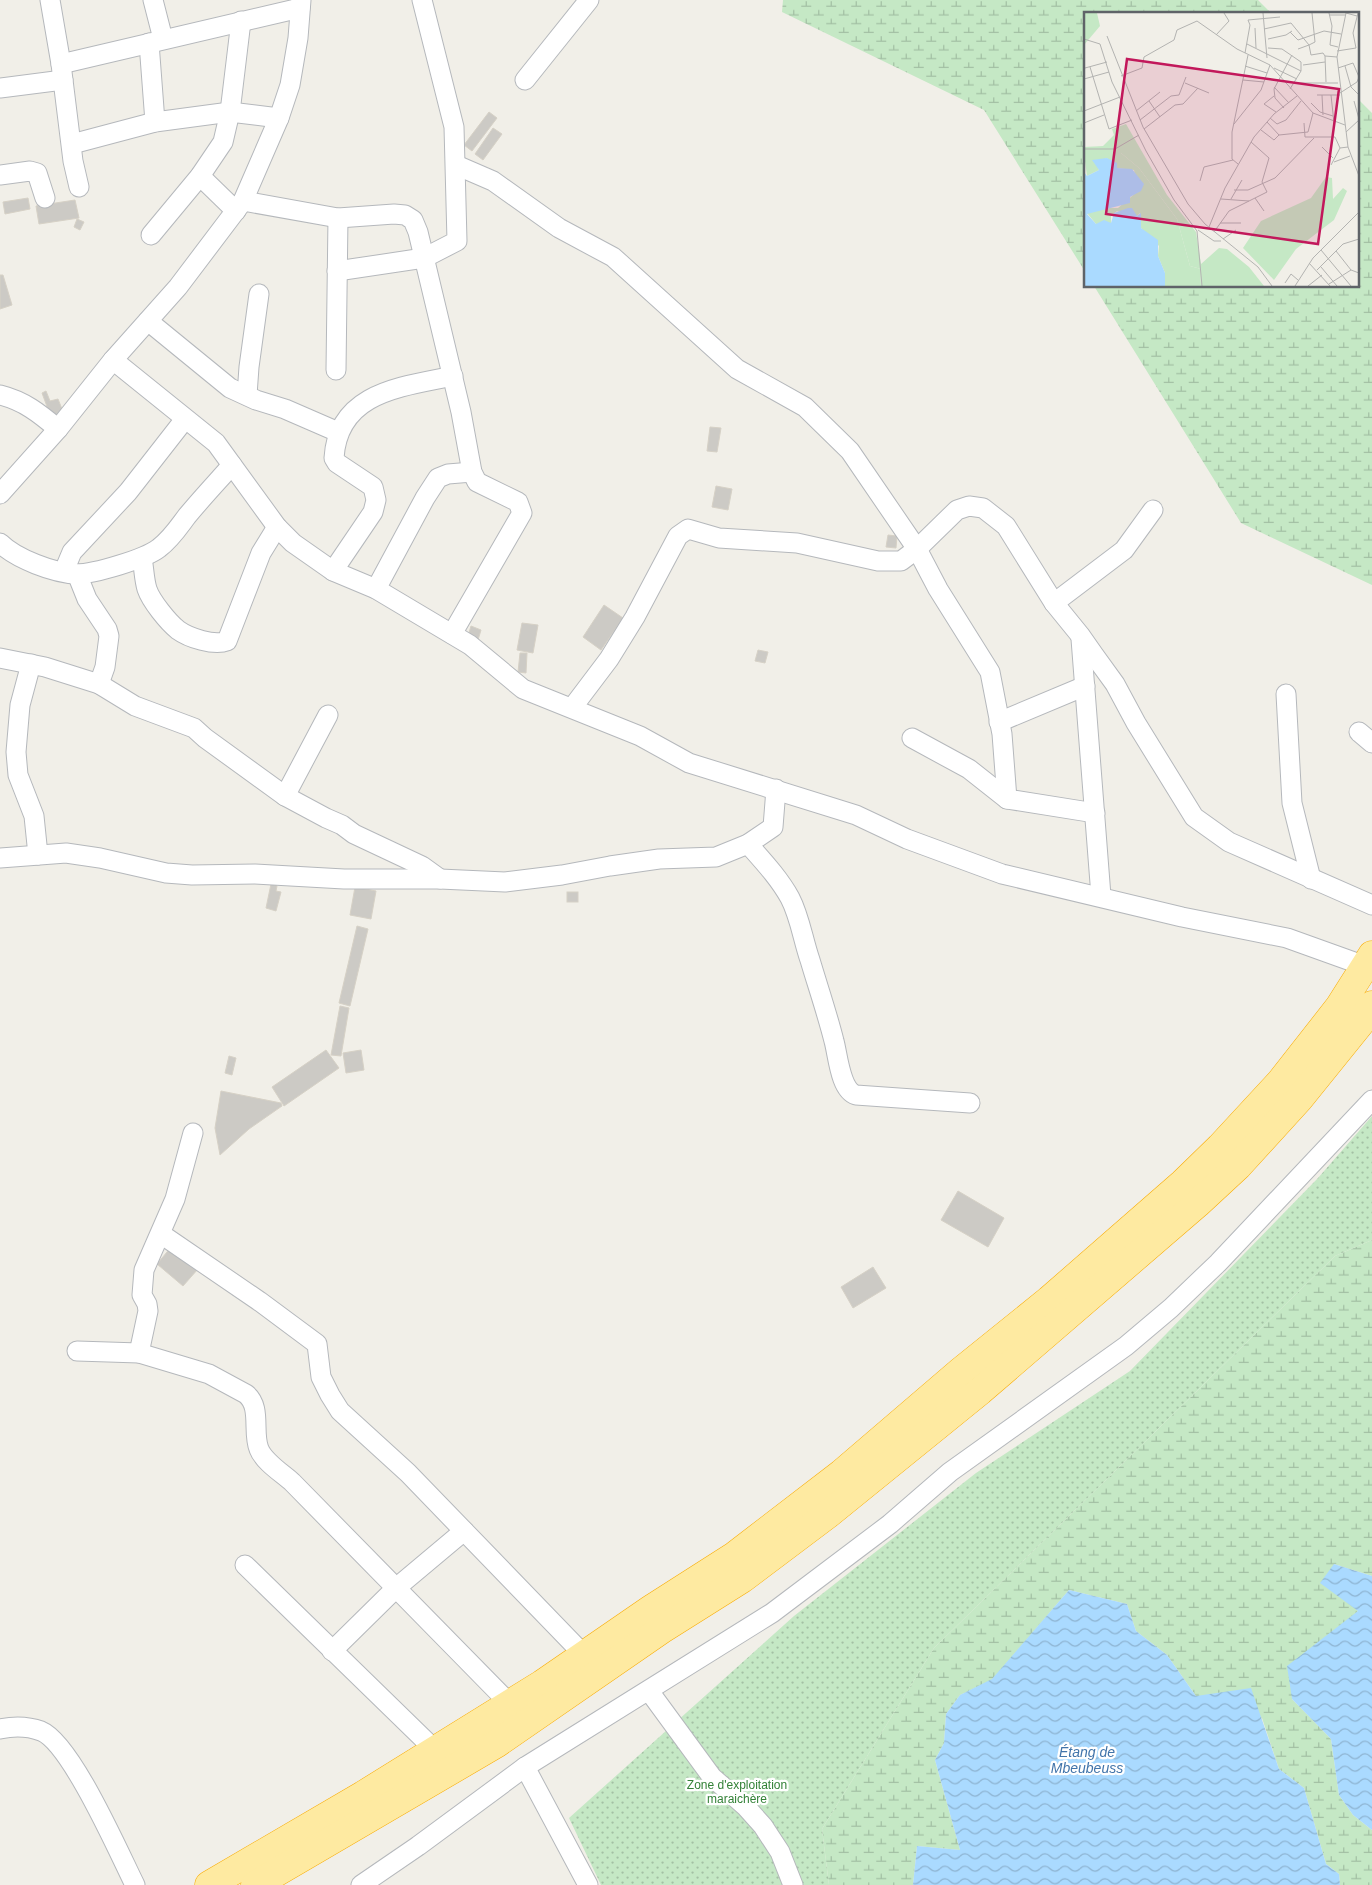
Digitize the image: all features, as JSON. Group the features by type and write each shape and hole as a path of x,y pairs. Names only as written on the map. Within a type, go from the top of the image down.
{"highway":[{"path":"208,1885 363,1796 585,1656 651,1609 734,1556 842,1473 961,1371 1049,1300 1183,1183 1220,1147 1281,1081 1339,1007 1368,960"},
{"path":"255,1885 496,1744 662,1630 742,1578 827,1515 980,1391 1197,1204 1238,1166 1300,1098 1372,1006"}],"street":[{"path":"50,0 79,187"},
{"path":"153,0 156,41 155,122"},
{"path":"337,271 424,258 457,241 454,127 422,0"},
{"path":"524,80 589,0"},
{"path":"0,88 62,72 156,41 241,21 301,4 298,38 290,85 279,118 239,206 178,287 113,360 58,428 0,494"},
{"path":"151,235 200,176 223,142 230,112 241,21"},
{"path":"72,144 155,122 230,112 279,118"},
{"path":"456,165 493,181 559,228 613,257 737,369 805,407 850,451 917,549 938,589 990,672 999,722 1007,799"},
{"path":"0,175 30,171 37,173 45,198"},
{"path":"200,176 239,206 338,218 394,214 405,215 413,220 418,232 453,376 472,472 477,482 518,502 522,513 452,634"},
{"path":"336,370 338,218"},
{"path":"247,394 259,294"},
{"path":"148,321 230,388 338,432"},
{"path":"113,360 216,443 277,528 292,543 333,572 376,589 470,645 523,690 640,736 689,763 856,815 908,839 1002,874 1102,896 1182,917 1240,927 1287,938 1368,960"},
{"path":"333,572 373,512 376,500 373,487 337,463 334,458 338,432 349,414 377,395 397,388 453,376"},
{"path":"1,392 34,408 58,428"},
{"path":"99,684 105,668 109,636 70,573 72,552 128,492 185,419"},
{"path":"0,543 8,551 46,568 70,573 117,566 142,558 158,548 173,535 186,517 232,465"},
{"path":"376,589 425,498 438,478 448,474 472,472"},
{"path":"572,708 609,659 635,617 678,536 688,529 719,538 797,543 878,562 900,561 917,549 956,510 969,506 983,508 1006,526 1054,603 1080,635 1115,684 1136,723 1194,817 1229,842 1372,905"},
{"path":"1054,603 1124,550 1153,510"},
{"path":"142,558 148,590 160,611 178,630 202,640 218,644 227,641 261,553 277,528"},
{"path":"1080,635 1102,896"},
{"path":"0,658 31,664 99,684 135,706 194,728 285,796 342,825 354,834 422,866 440,879"},
{"path":"31,664 20,705 16,752 18,775 34,816 38,854"},
{"path":"999,722 1084,686"},
{"path":"1286,694 1292,803 1310,879"},
{"path":"285,796 328,715"},
{"path":"912,738 969,769 1007,799 1095,814"},
{"path":"0,858 66,853 100,858 166,873 192,875 256,874 344,879 440,879 505,882 659,859 716,857 748,844 773,827 776,789"},
{"path":"748,844 765,863 790,899 836,1045 843,1081 848,1090 856,1095 970,1103"},
{"path":"361,1885 426,1841 526,1767 772,1613 890,1524 950,1472 1126,1346 1171,1308 1218,1263 1372,1100"},
{"path":"139,1353 148,1311 147,1304 142,1295 144,1270 175,1199 192,1133"},
{"path":"161,1234 318,1344 322,1377 340,1411 408,1473 585,1656"},
{"path":"77,1351 139,1353 209,1374 251,1398 257,1424 259,1449 264,1457 292,1482 510,1704"},
{"path":"332,1650 396,1588 464,1531"},
{"path":"245,1565 436,1750"},
{"path":"649,1691 712,1778 746,1807 763,1826 780,1852 793,1885"},
{"path":"0,1729 20,1726 43,1732 59,1745 73,1765 135,1885"},
{"path":"526,1767 588,1885"}],"green space":[{"path":"783,0 1258,0 1270,12 1084,12 1084,270 984,110 782,12"},
{"path":"1360,101 1372,113 1372,585 1241,523 1095,288 1360,288"},
{"name":"Zone d'exploitation maraichère","path":"1372,1116 1372,1240 1335,1256 934,1648 822,1829 829,1885 601,1885 569,1818 794,1616 976,1473 1130,1371 1318,1178"},
{"path":"1372,1240 1372,1576 1334,1564 1358,1611 1292,1699 1331,1739 1339,1795 1353,1815 1372,1830 1372,1885 1340,1885 1339,1874 1326,1864 1304,1788 1279,1769 1262,1718 1196,1696 1167,1655 1136,1631 1127,1604 1069,1590 992,1680 960,1695 946,1714 944,1743 935,1760 960,1850 917,1846 913,1885 829,1885 822,1829 934,1648 1335,1256"}],"water":[{"path":"1334,1564 1372,1576 1372,1830 1353,1815 1339,1795 1331,1739 1292,1699 1287,1666 1358,1611 1320,1583"},
{"name":"Étang de Mbeubeuss","path":"1069,1590 1127,1604 1136,1631 1167,1655 1196,1696 1251,1688 1279,1769 1304,1788 1326,1864 1339,1874 1340,1885 913,1885 917,1846 960,1850 935,1760 944,1743 946,1714 960,1695 992,1679"}],"building":[{"path":"489,112 497,118 472,151 464,145"},
{"path":"493,128 502,134 483,160 475,154"},
{"path":"28,198 30,209 5,214 3,202"},
{"path":"75,200 79,218 39,224 36,206"},
{"path":"77,219 84,222 80,230 74,227"},
{"path":"0,275 3,275 12,305 0,309"},
{"path":"46,391 50,401 58,399 62,409 52,420 42,393"},
{"path":"710,427 721,428 717,452 707,451"},
{"path":"716,486 732,489 728,510 712,507"},
{"path":"888,535 897,536 896,548 886,547"},
{"path":"604,605 623,618 601,650 583,637"},
{"path":"522,623 538,625 533,653 517,650"},
{"path":"471,626 481,630 478,640 468,636"},
{"path":"758,650 768,652 765,663 755,661"},
{"path":"520,653 527,653 526,673 518,672"},
{"path":"271,884 277,886 276,891 281,892 276,911 266,908"},
{"path":"355,887 376,891 371,919 350,915"},
{"path":"567,892 578,892 578,902 567,902"},
{"path":"357,926 368,929 350,1006 339,1003"},
{"path":"340,1006 349,1008 341,1056 331,1055"},
{"path":"326,1050 339,1068 284,1106 272,1087"},
{"path":"361,1050 364,1070 346,1073 343,1053"},
{"path":"229,1056 236,1058 232,1075 225,1073"},
{"path":"221,1091 281,1103 282,1106 249,1129 220,1155 215,1128"},
{"path":"958,1191 1004,1218 988,1247 941,1220"},
{"path":"172,1246 198,1269 183,1286 157,1264"},
{"path":"873,1267 886,1288 853,1308 841,1287"}]}
